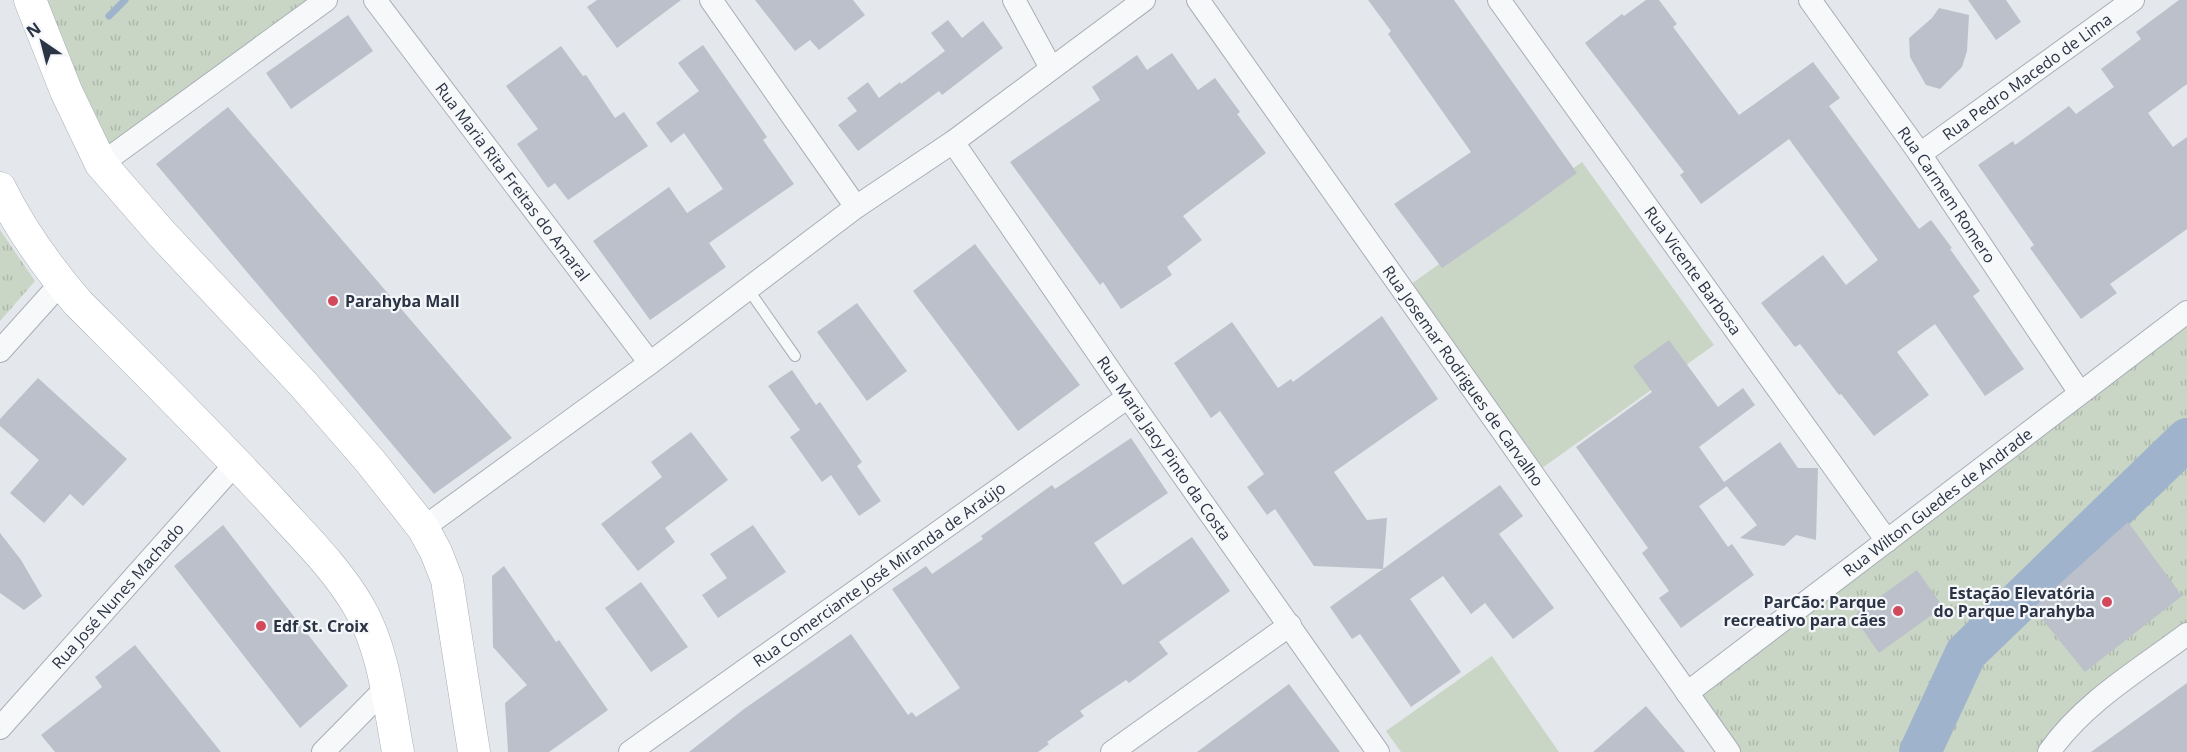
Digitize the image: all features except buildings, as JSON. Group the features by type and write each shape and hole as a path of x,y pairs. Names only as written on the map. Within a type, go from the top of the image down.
{"main road":[{"path":"30,0 66,91 101,164 162,234 303,384 370,461 423,528 447,580 474,752"},
{"path":"0,189 60,283 237,463 334,569 360,608 373,638 386,688 398,752"}],"street":[{"path":"101,164 326,0"},
{"name":"Rua Maria Rita Freitas do Amaral","path":"375,0 650,363"},
{"path":"711,0 856,207"},
{"path":"1014,0 1051,68"},
{"path":"423,528 650,363 856,207 953,141 1144,0"},
{"name":"Rua Josemar Rodrigues de Carvalho","path":"1198,0 1729,752"},
{"name":"Rua Vicente Barbosa","path":"1499,0 1887,541"},
{"name":"Rua Carmem Romero","path":"1810,0 1920,154 2080,393"},
{"name":"Rua Pedro Macedo de Lima","path":"1920,154 2123,3"},
{"name":"Rua Maria Jacy Pinto da Costa","path":"953,141 1128,397 1378,752"},
{"path":"0,351 60,283"},
{"name":"Rua Wilton Guedes de Andrade","path":"1687,693 2187,312"},
{"name":"Rua Comerciante José Miranda de Araújo","path":"630,752 1128,397"},
{"name":"Rua José Nunes Machado","path":"0,728 237,463"},
{"path":"1112,752 1290,625"},
{"path":"2049,752 2075,719 2187,634"},
{"path":"323,752 386,688"}],"lane":[{"path":"748,289 795,356"}],"green space":[{"path":"30,0 316,0 99,158"},
{"path":"1582,162 1714,345 1538,471 1407,287"},
{"path":"0,230 35,281 0,321"},
{"path":"2187,302 2187,644 2075,729 2058,752 1737,752 1687,682 2078,380"},
{"path":"1492,656 1559,752 1401,752 1386,731"}],"waterway":[{"path":"109,16 125,0"},
{"path":"1920,752 1966,653 2187,439"}],"place":[{"name":"Parahyba Mall","path":"333,301"},
{"name":"Estação Elevatória do Parque Parahyba","path":"2107,602"},
{"name":"ParCão: Parque recreativo para cães","path":"1898,611"},
{"name":"Edf St. Croix","path":"261,626"}]}
